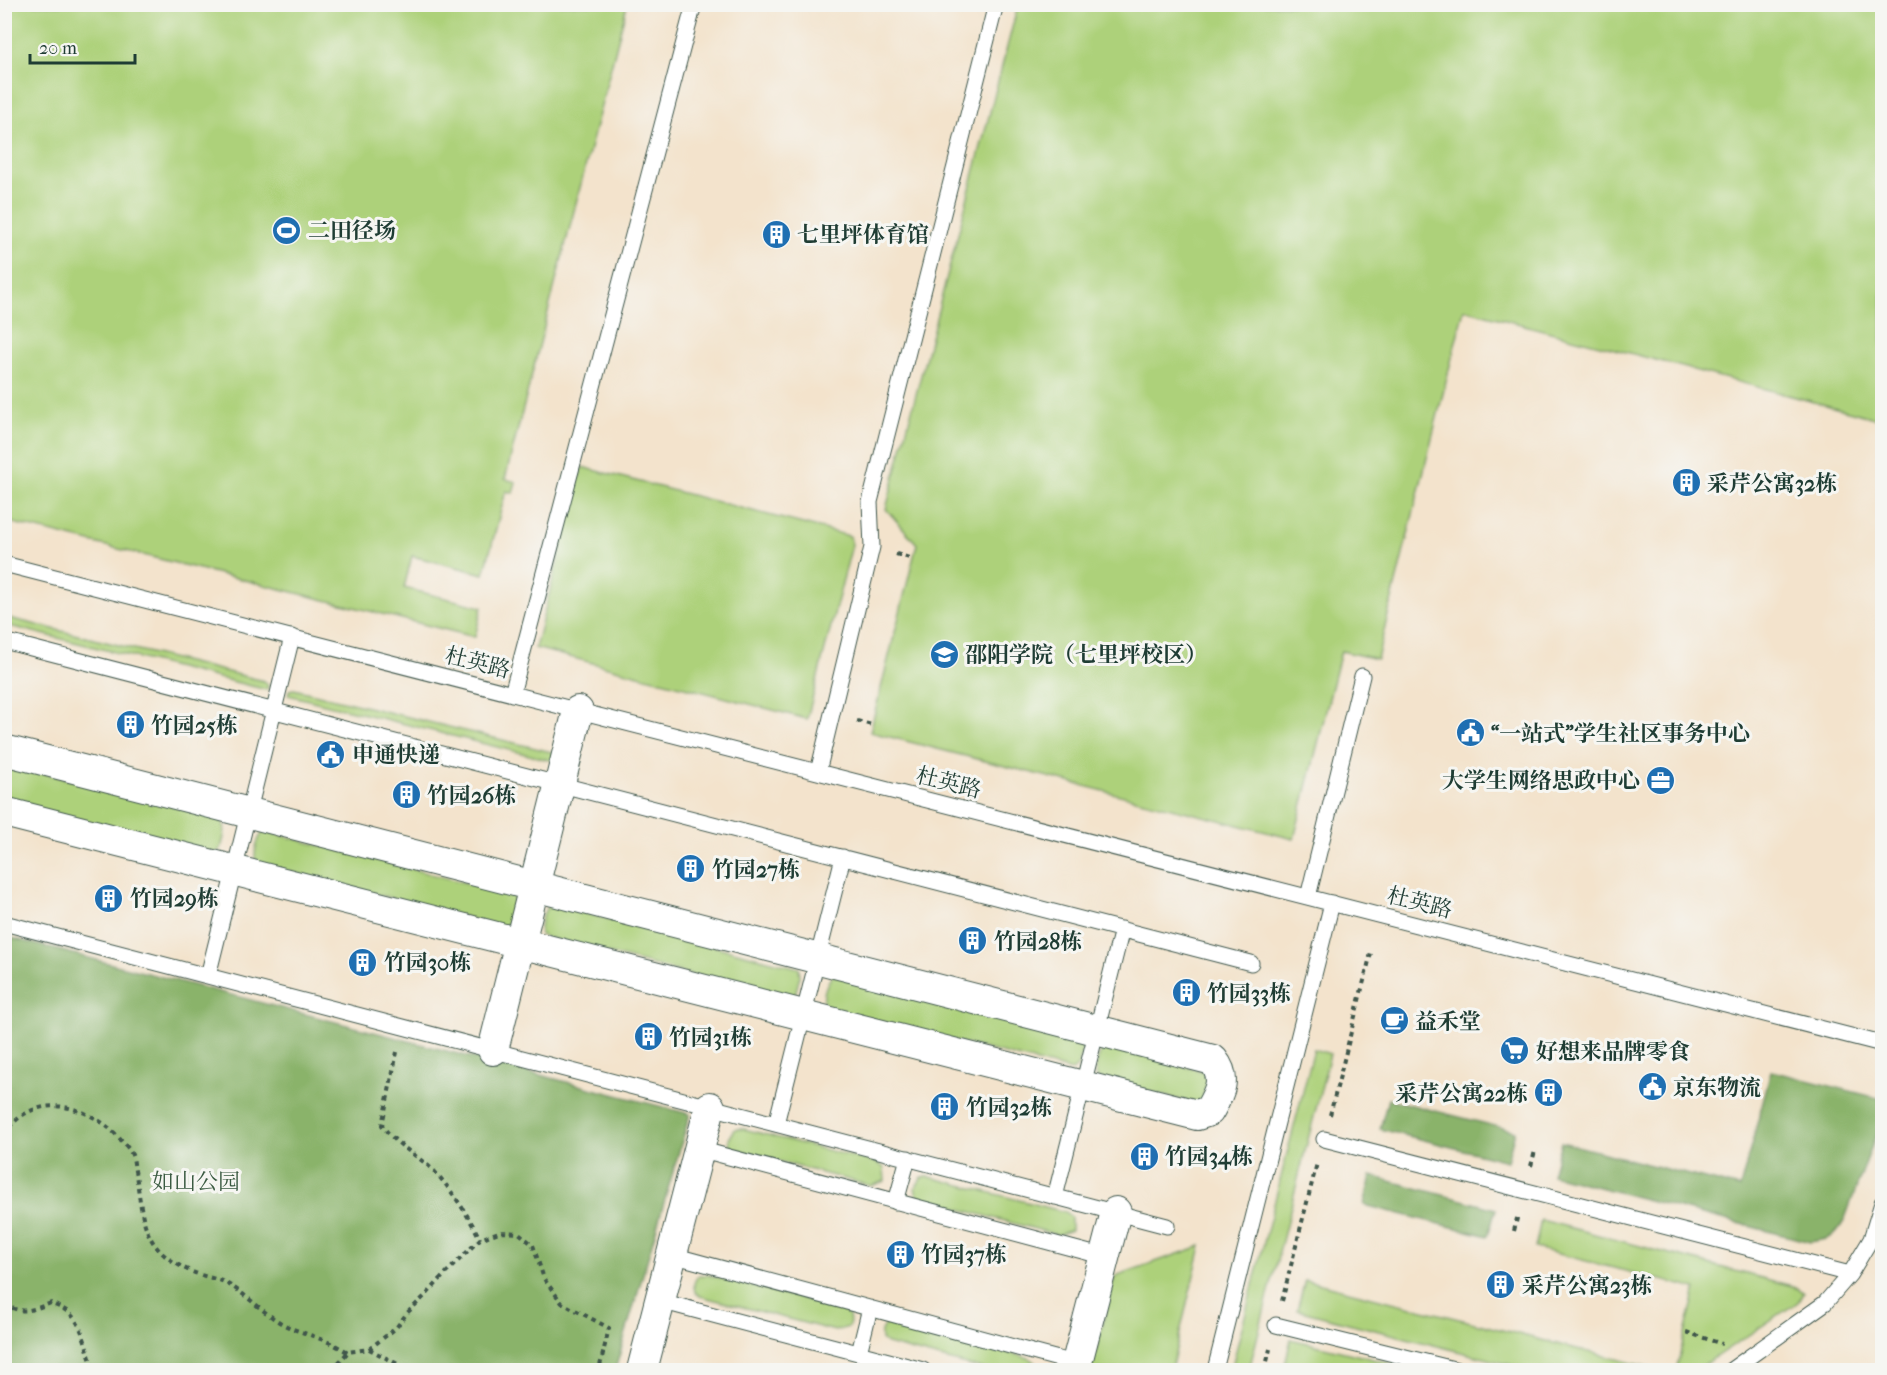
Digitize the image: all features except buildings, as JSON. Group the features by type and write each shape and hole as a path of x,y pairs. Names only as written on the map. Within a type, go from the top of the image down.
{"street":[{"path":"494,1050 578,711"},
{"path":"4,750 1213,1060 1220,1069 1221,1090 1209,1111 1197,1115 4,812"},
{"path":"642,1371 710,1107"},
{"path":"1076,1367 1116,1212"}],"lane":[{"path":"512,694 694,4"},
{"path":"818,772 872,547 870,502 996,4"},
{"name":"杜英路","path":"4,564 1882,1044"},
{"path":"208,976 292,637"},
{"path":"4,641 1251,963"},
{"path":"1308,897 1362,676"},
{"path":"776,1124 843,857"},
{"path":"1215,1371 1332,903"},
{"path":"4,922 1167,1226"},
{"path":"1055,1197 1122,929"},
{"path":"1324,1139 1850,1274"},
{"path":"699,1149 1105,1257"},
{"path":"896,1202 908,1158"},
{"path":"1731,1371 1825,1303 1850,1274 1871,1239 1882,1203"},
{"path":"672,1255 870,1308 1076,1367"},
{"path":"660,1300 923,1371"},
{"path":"859,1353 870,1308"},
{"path":"1276,1325 1458,1371"}],"path":[{"path":"1265,1371 1371,953"},
{"path":"403,1027 382,1125 391,1138 435,1172 471,1220 480,1239"},
{"path":"4,1135 9,1127 34,1108 58,1105 88,1114 112,1130 131,1153 138,1184 141,1213 150,1238 167,1257 195,1273 223,1282 281,1323 348,1352 369,1349 396,1328 407,1312 480,1239 499,1232 519,1233 533,1245 544,1280 562,1303 609,1328 599,1371"},
{"path":"4,1124 9,1127"},
{"path":"4,1304 15,1310 30,1310 51,1303 70,1313 86,1339 94,1371"},
{"path":"369,1349 409,1371"},
{"path":"332,1371 348,1352"}],"green space":[{"name":"二田径场","path":"4,5 627,5 505,479 516,482 513,493 506,491 484,574 412,556 404,588 482,607 475,637 5,521"},
{"path":"1018,5 1882,5 1882,420 1464,309 1377,659 1341,651 1294,839 870,732 917,544 886,509"},
{"path":"582,467 850,536 852,545 807,719 535,648"},
{"path":"5,617 264,681 268,684 267,690 5,625"},
{"path":"294,689 556,753 557,762 288,695 289,690"},
{"path":"4,763 218,817 225,828 221,849 214,854 5,803"},
{"path":"264,831 513,895 515,903 510,922 503,927 256,863 256,846"},
{"path":"550,904 799,968 800,976 795,995 789,1000 541,936 541,919"},
{"name":"如山公园","path":"4,936 690,1114 615,1370 5,1370"},
{"path":"833,975 1082,1039 1083,1048 1078,1066 1072,1071 824,1008 825,991"},
{"path":"1106,1046 1210,1073 1200,1105 1097,1078 1097,1061"},
{"path":"1314,1049 1330,1054 1249,1370 1231,1370"},
{"path":"1771,1071 1882,1099 1882,1119 1844,1221 1831,1237 1810,1242 1552,1175 1561,1142 1740,1188"},
{"path":"1388,1099 1515,1131 1507,1161 1380,1129"},
{"path":"735,1129 744,1129 878,1163 884,1168 885,1181 871,1186 736,1150 730,1146 729,1139"},
{"path":"1371,1176 1496,1209 1488,1236 1364,1205"},
{"path":"922,1177 930,1177 1065,1212 1071,1217 1071,1230 1058,1235 922,1199 917,1195 915,1188"},
{"path":"1541,1220 1796,1287 1803,1293 1798,1302 1696,1370 1676,1370 1696,1289 1535,1248"},
{"path":"1201,1246 1171,1370 1091,1370 1115,1276"},
{"path":"699,1275 708,1275 843,1309 849,1316 849,1327 835,1331 700,1296 695,1292 694,1287"},
{"path":"1305,1280 1660,1370 1531,1370 1297,1310"},
{"path":"886,1323 894,1323 1029,1358 1035,1363 1037,1370 986,1370 887,1344 881,1340 882,1329"},
{"path":"1291,1339 1418,1370 1293,1370 1284,1368"}],"place":[{"name":"二田径场","path":"287,230"},
{"name":"七里坪体育馆","path":"776,234"},
{"name":"采芹公寓32栋","path":"1686,483"},
{"name":"邵阳学院（七里坪校区）","path":"944,654"},
{"name":"竹园25栋","path":"130,725"},
{"name":"“一站式”学生社区事务中心","path":"1470,733"},
{"name":"申通快递","path":"331,754"},
{"name":"大学生网络思政中心","path":"1661,780"},
{"name":"竹园26栋","path":"406,795"},
{"name":"竹园27栋","path":"691,869"},
{"name":"竹园29栋","path":"109,898"},
{"name":"竹园28栋","path":"973,941"},
{"name":"竹园30栋","path":"363,962"},
{"name":"竹园33栋","path":"1186,993"},
{"name":"益禾堂","path":"1394,1021"},
{"name":"竹园31栋","path":"648,1037"},
{"name":"好想来品牌零食","path":"1515,1051"},
{"name":"京东物流","path":"1652,1087"},
{"name":"采芹公寓22栋","path":"1549,1093"},
{"name":"竹园32栋","path":"945,1107"},
{"name":"竹园34栋","path":"1144,1156"},
{"name":"竹园37栋","path":"900,1254"},
{"name":"采芹公寓23栋","path":"1501,1285"}]}
